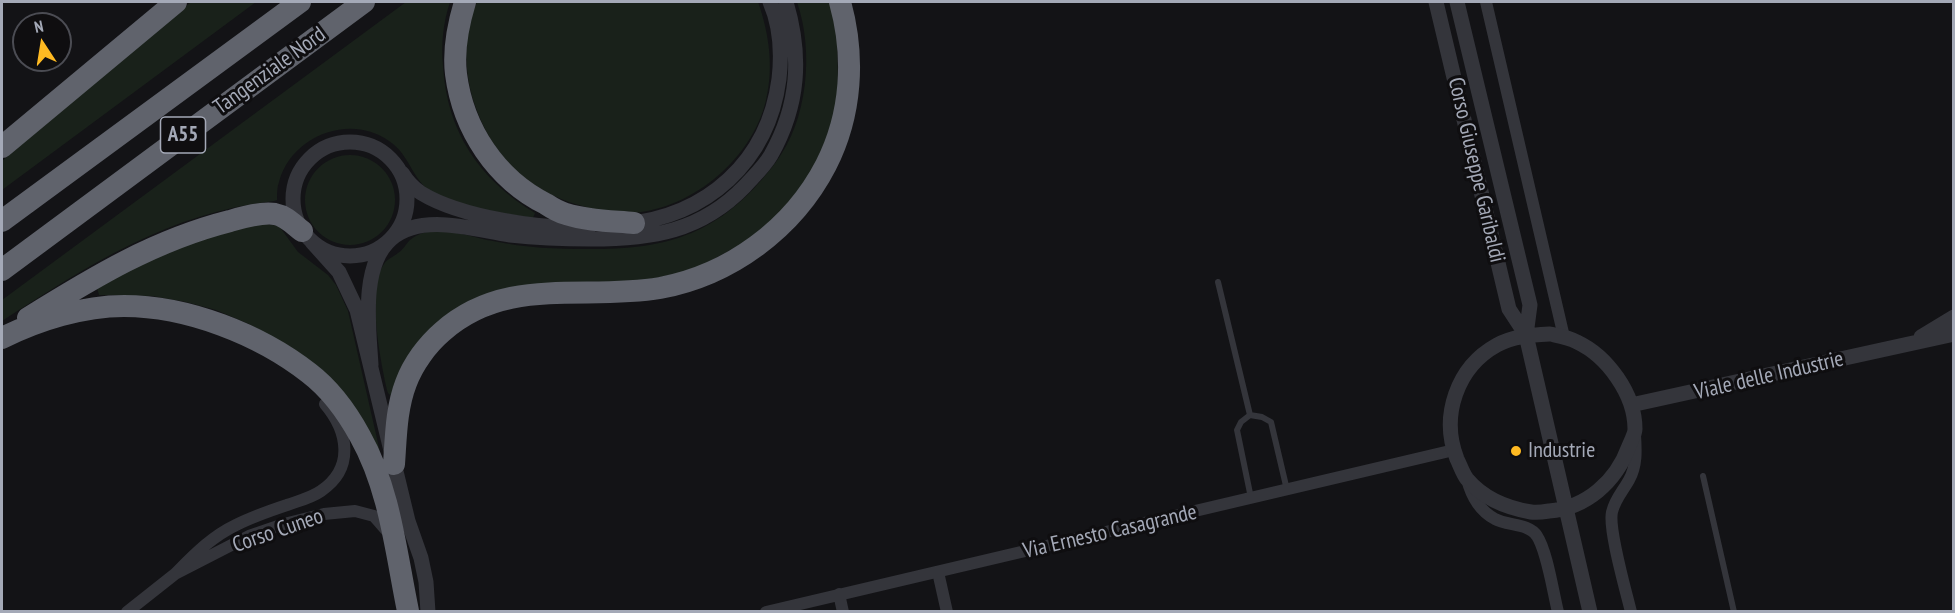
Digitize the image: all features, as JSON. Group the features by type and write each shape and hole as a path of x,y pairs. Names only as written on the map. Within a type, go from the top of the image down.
{"highway":[{"path":"2,147 176,2"},
{"name":"Tangenziale Nord","path":"2,221 300,2"},
{"name":"Tangenziale Nord","path":"2,270 364,2"},
{"path":"465,2 455,50 456,74 470,125 493,162 524,193 564,214 634,223"},
{"path":"394,464 398,417 406,381 430,344 448,326 463,316 502,299 521,296 633,291 685,282 724,266 761,242 787,220 820,176 843,118 847,98 849,60 848,40 840,2"},
{"path":"2,336 96,276 135,255 190,232 239,219 276,214 288,220 307,237"},
{"path":"2,336 45,321 96,308 123,306 175,311 232,330 258,342 310,374 350,420 379,477 408,611"}],"street":[{"path":"428,612 426,582 421,558 408,521 357,310 339,272 307,237 297,220 293,208 295,183 307,162 327,147 351,142 375,147 395,163 412,187 436,201 494,218 523,224 585,227 634,223 680,212 698,202 734,175 756,146 771,115 777,93 779,72 777,29 770,2"},
{"path":"307,237 324,250 339,256 354,257 369,254 391,239 418,226 457,225 510,235 553,239 637,238 674,231 709,215 725,204 768,160 785,125 793,101 796,63 792,21 786,2"},
{"name":"Corso Giuseppe Garibaldi","path":"1436,2 1509,309 1526,335"},
{"name":"Corso Giuseppe Garibaldi","path":"1457,2 1530,305 1526,335 1590,612"},
{"path":"1486,2 1564,337"},
{"path":"371,365 368,311 370,289 375,265 400,229 407,207 406,184 402,173"},
{"name":"Viale delle Industrie","path":"1908,345 1953,317"},
{"path":"1558,612 1536,534 1527,528 1495,519 1471,495 1467,479 1454,450 1450,426 1453,401 1462,378 1478,358 1498,344 1526,335 1550,334 1578,342 1601,358 1619,381 1631,405 1636,456 1632,472 1618,494 1611,514 1613,534 1631,612"},
{"name":"Viale delle Industrie","path":"1631,405 1953,334"},
{"path":"175,574 204,546 234,526 321,491 339,471 344,459 344,437 332,412 302,380 258,342"},
{"path":"1467,479 1501,505 1533,513 1565,510 1587,500 1608,482 1626,453 1635,430"},
{"name":"Via Ernesto Casagrande","path":"766,612 1454,450"},
{"name":"Corso Cuneo","path":"127,612 175,574 249,536 324,514 342,511 365,512 383,524 394,545"},
{"path":"408,521 408,611"},
{"path":"938,572 947,612"},
{"path":"839,594 843,612"}],"lane":[{"path":"1218,282 1250,416"},
{"path":"1252,498 1237,430 1240,422 1250,416 1263,417 1271,422 1287,490"},
{"path":"1703,476 1734,612"}],"shaded area":[{"path":"191,2 256,2 2,190 2,161"},
{"path":"406,2 450,2 444,26 443,66 451,112 459,133 469,152 482,169 515,200 535,213 533,218 471,206 436,194 422,184 403,154 389,141 374,133 357,129 340,130 309,141 296,152 279,182 277,200 235,207 164,229 131,244 66,280 2,321 2,300"},
{"path":"477,2 758,2 767,38 770,75 766,100 758,122 747,144 713,180 670,205 646,211 615,213 569,202 538,187 524,177 501,153 483,124 472,96 466,55 469,28"},
{"path":"797,2 831,2 837,28 838,86 833,126 813,172 765,231 694,270 636,282 528,285 503,289 482,296 393,394 388,393 377,327 376,290 384,264 419,234 451,232 529,247 564,249 646,246 694,232 737,205 776,162 787,145 801,106 806,63 802,21"},
{"path":"350,155 367,159 382,168 391,183 395,200 391,217 382,232 367,241 350,245 333,241 318,232 309,217 305,200 309,183 318,168 333,159"},
{"path":"261,223 279,226 298,252 328,275 336,285 348,311 385,474 279,341 249,324 216,310 186,302 152,296 99,295 97,288 175,245"}],"place":[{"name":"Industrie","path":"1516,451"}]}
